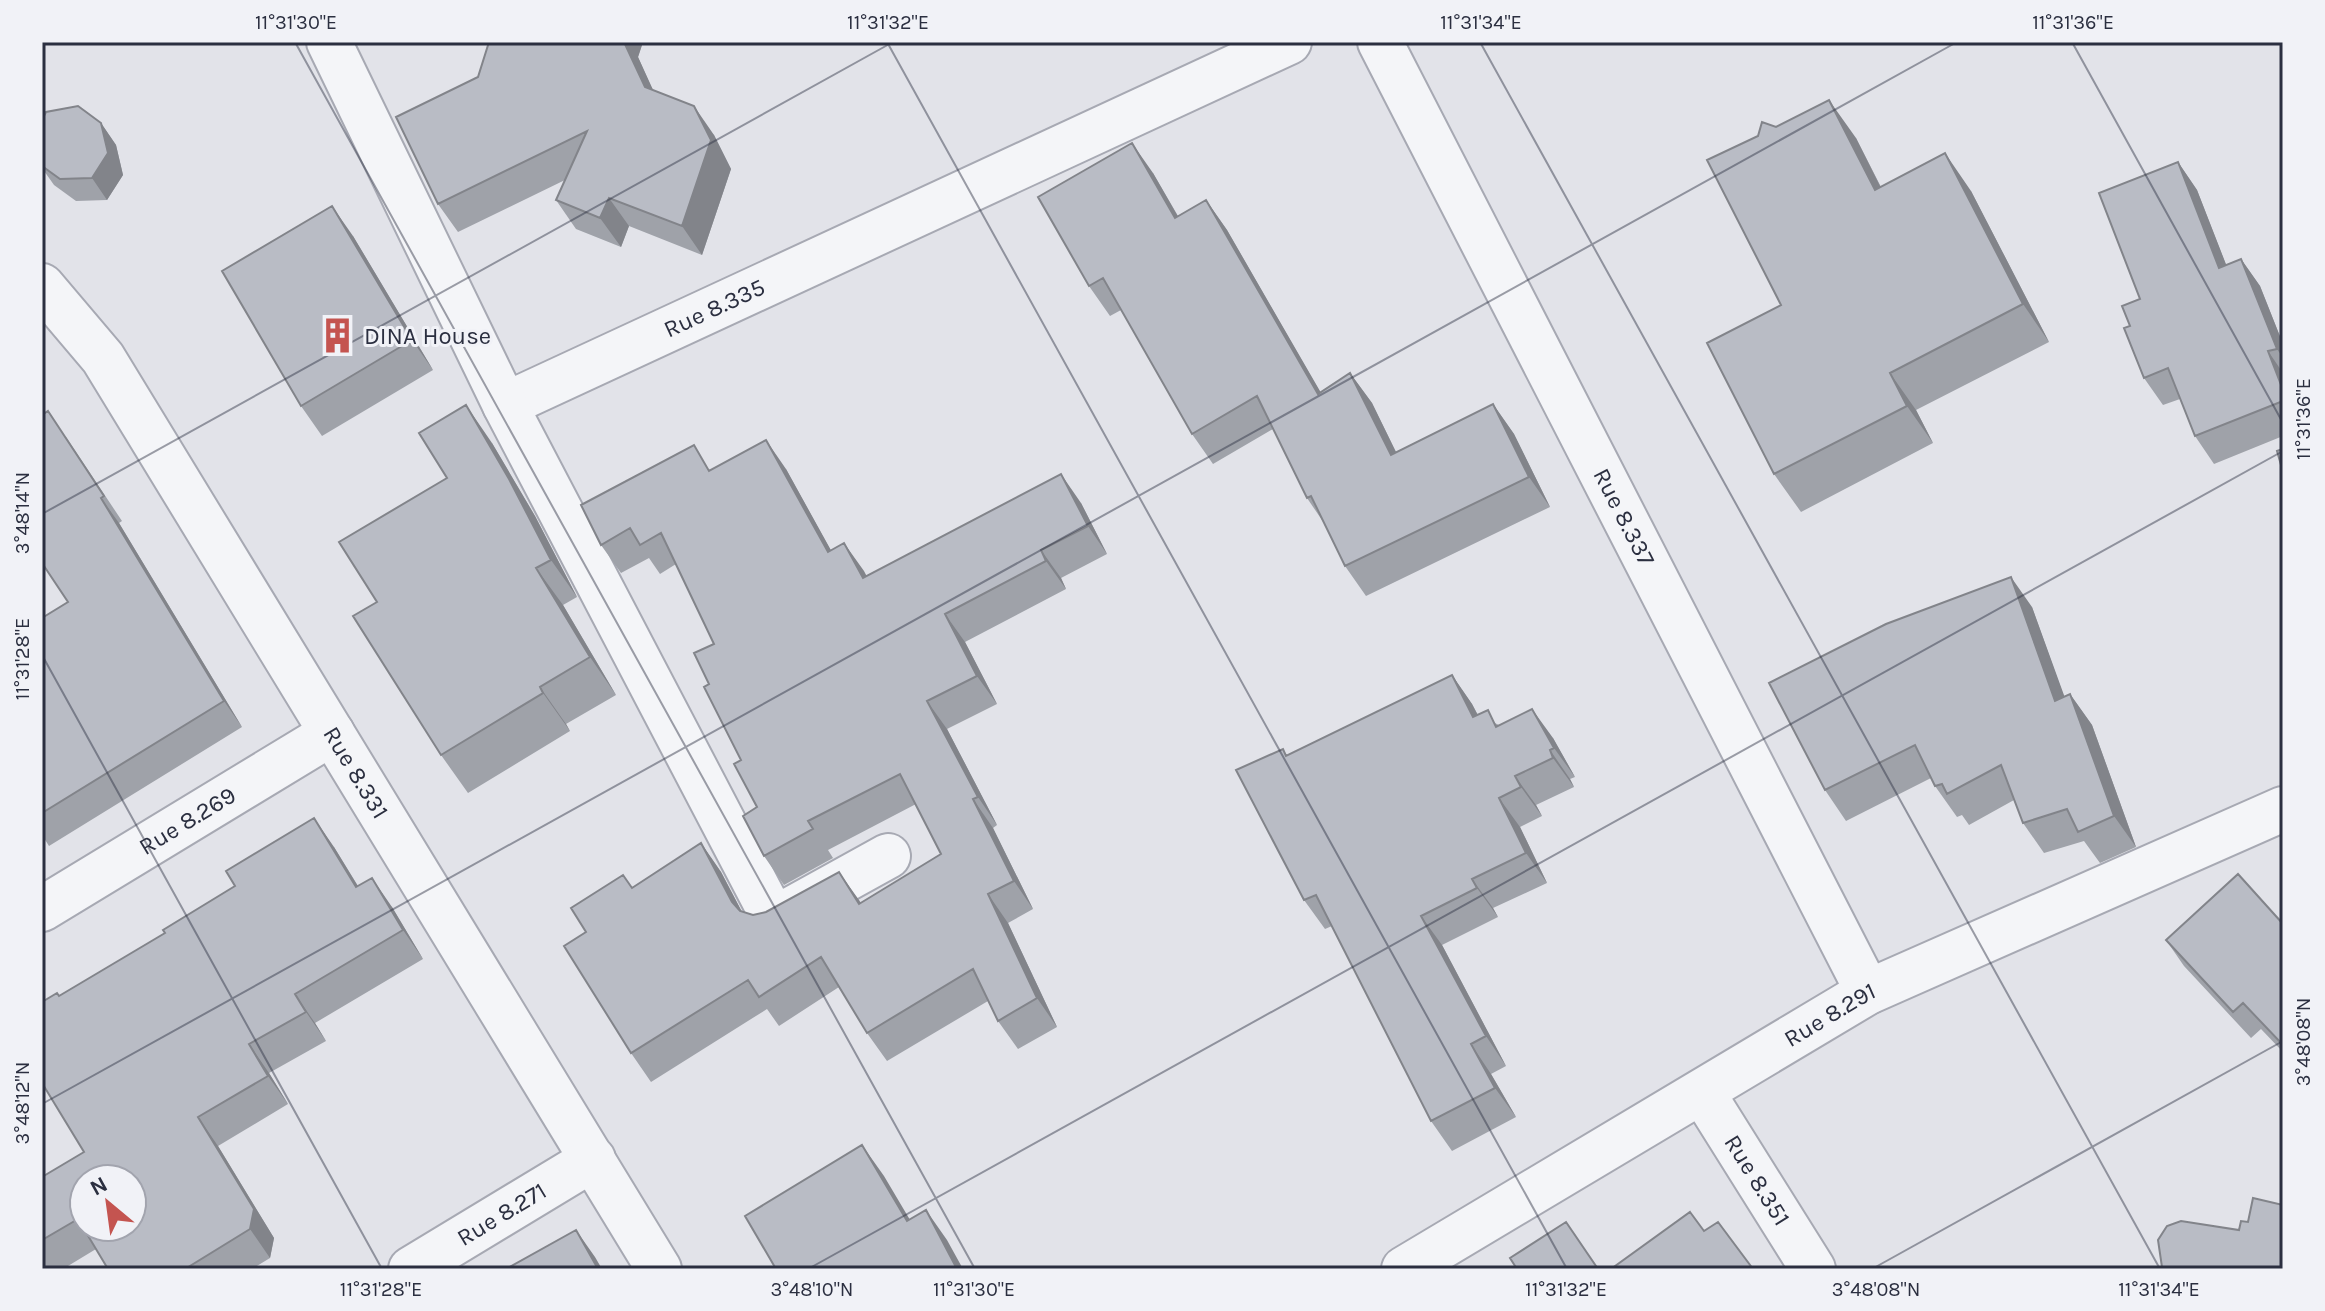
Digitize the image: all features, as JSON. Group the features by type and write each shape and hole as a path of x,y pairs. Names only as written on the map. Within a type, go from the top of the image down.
{"street":[{"path":"329,42 505,405 774,919 888,856"},
{"name":"Rue 8.335","path":"505,405 1289,42"},
{"name":"Rue 8.337","path":"1380,42 1868,992"},
{"name":"Rue 8.331","path":"42,286 103,358 659,1269"},
{"name":"Rue 8.269","path":"42,909 332,733"},
{"name":"Rue 8.291","path":"1404,1269 1868,992 2283,809"},
{"name":"Rue 8.351","path":"1702,1092 1813,1269"},
{"name":"Rue 8.271","path":"411,1269 593,1159"}],"building":[{"path":"489,42 624,42 645,87 694,106 711,140 682,226 609,198 600,218 556,200 587,131 438,204 396,117 478,77"},
{"path":"1829,100 1875,190 1945,153 2023,304 1890,373 1907,406 1774,474 1707,343 1781,305 1707,160 1758,136 1762,122 1776,127"},
{"path":"78,106 101,123 108,153 92,178 60,179 42,166 42,120 46,112"},
{"path":"1132,143 1175,218 1206,200 1318,394 1350,373 1391,455 1493,404 1529,477 1345,566 1311,496 1307,498 1257,396 1192,434 1103,278 1089,286 1038,197"},
{"path":"2178,162 2219,268 2241,259 2277,349 2268,351 2283,390 2283,401 2195,436 2168,368 2144,378 2124,328 2130,326 2122,306 2140,299 2099,193"},
{"name":"DINA House","path":"332,206 412,340 301,406 222,271"},
{"path":"466,405 551,560 536,568 590,657 540,687 543,693 441,755 353,616 377,602 339,542 447,478 419,433"},
{"path":"48,411 104,496 101,498 224,701 42,813 42,618 68,602 42,563 42,415"},
{"path":"766,440 828,552 844,543 863,578 1061,474 1088,526 1041,550 1046,561 945,614 977,676 927,701 978,797 973,799 1014,881 988,894 1037,998 998,1021 973,969 867,1033 821,957 759,997 748,980 631,1053 564,946 586,932 571,908 623,875 632,888 701,843 732,902 740,911 753,915 766,912 839,872 859,904 941,854 900,774 808,821 813,829 764,856 743,816 757,807 734,764 741,760 704,687 709,684 694,653 714,644 661,533 640,545 630,528 601,545 581,505 694,445 709,471"},
{"path":"2283,449 2283,472 2277,451"},
{"path":"2011,577 2055,701 2070,694 2114,816 2078,832 2067,809 2023,823 2001,765 1947,794 1942,784 1935,786 1915,745 1825,790 1769,683 1886,624"},
{"path":"1452,675 1473,717 1488,710 1496,727 1532,709 1554,748 1550,750 1553,758 1515,776 1521,787 1499,798 1526,853 1472,879 1477,888 1421,916 1486,1036 1471,1044 1495,1088 1431,1121 1316,895 1304,900 1236,770 1283,749 1286,756"},
{"path":"314,818 356,887 372,878 403,930 295,994 306,1012 249,1044 268,1076 198,1117 254,1209 250,1229 185,1269 108,1269 92,1243 148,1243 148,1163 68,1163 68,1225 42,1240 42,1177 84,1152 42,1083 42,1002 57,993 59,996 165,933 163,930 235,886 226,871"},
{"path":"2238,874 2283,924 2283,1045 2243,1003 2233,1012 2166,940"},
{"path":"862,1145 907,1221 926,1210 957,1269 776,1269 745,1216"},
{"path":"2253,1198 2283,1205 2283,1269 2156,1269 2162,1267 2158,1240 2167,1226 2181,1221 2239,1230 2241,1221 2248,1222"},
{"path":"1690,1212 1704,1231 1718,1222 1753,1269 1611,1269"},
{"path":"1566,1222 1598,1269 1517,1269 1510,1258"},
{"path":"576,1230 598,1269 506,1269"}],"place":[{"name":"DINA House","path":"338,336"}]}
